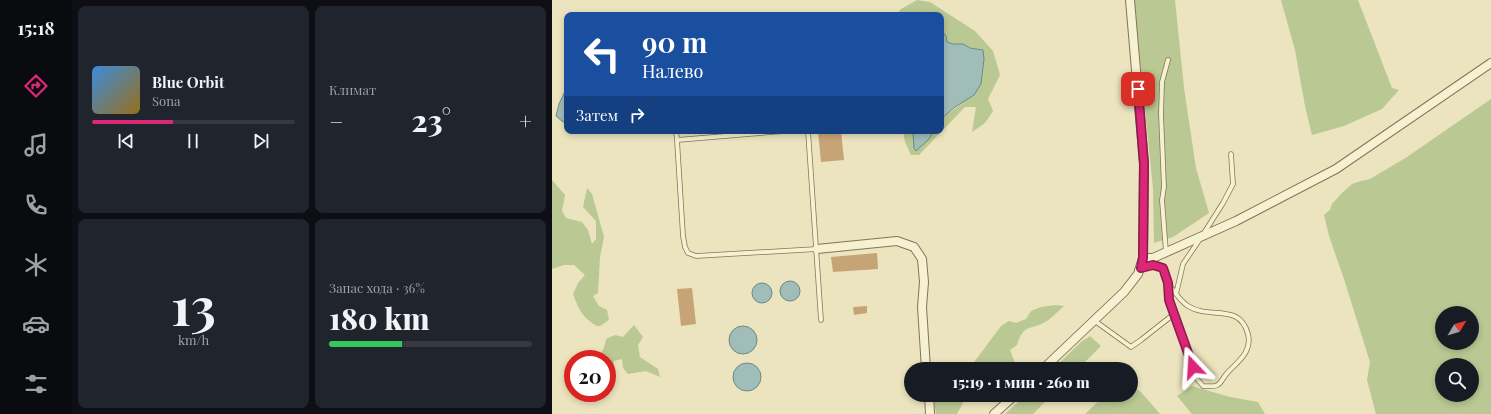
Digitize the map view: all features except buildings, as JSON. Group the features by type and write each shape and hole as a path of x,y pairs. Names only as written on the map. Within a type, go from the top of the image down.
{"street":[{"path":"1051,362 1124,292 1141,268 1143,258 1144,164 1130,0"},
{"path":"1143,258 1153,258 1236,221 1336,169 1491,63"},
{"path":"817,249 897,241 914,246 922,259 924,282 922,307 926,362"},
{"path":"929,402 930,414"},
{"path":"994,414 1007,402"}],"lane":[{"path":"1166,252 1162,200 1164,187 1161,114 1162,82 1168,60"},
{"path":"676,134 683,236 688,253 696,256 817,249"},
{"path":"677,140 748,134"},
{"path":"808,134 821,320"},
{"path":"1176,294 1183,264 1223,203 1233,184 1231,154"},
{"path":"1141,268 1153,265 1163,268 1168,283 1169,300 1197,379 1203,386 1213,387 1222,382 1227,372 1245,354 1248,347 1249,338 1246,327 1236,316 1226,313 1207,312 1188,306 1168,283"},
{"path":"1094,322 1130,347 1142,340 1174,314"}],"green space":[{"path":"917,0 930,2 975,31 993,51 1000,75 988,99 993,111 985,123 972,132 976,107 965,107 944,129 944,117 968,98 980,84 983,67 982,50 946,42 944,35 944,12 898,12"},
{"path":"1134,0 1175,0 1184,88 1196,168 1209,213 1173,237 1154,243 1153,189"},
{"path":"1281,0 1358,0 1392,88 1399,90 1382,109 1344,126 1312,135 1295,50"},
{"path":"1491,99 1491,414 1376,414 1367,380 1370,362 1329,236 1324,215 1330,210 1332,204 1341,194 1352,184 1370,179 1407,157"},
{"path":"904,134 918,134 929,139 932,134 939,134 919,155 911,155 905,142"},
{"path":"552,180 565,195 562,211 566,218 582,222 588,230 592,244 596,239 596,221 583,207 587,188 592,194 604,237 600,257 598,293 593,296 599,306 607,310 609,320 600,326 592,323 584,316 579,309 573,294 578,283 585,275 574,265 564,265 552,269"},
{"path":"1055,305 1064,306 1047,321 1025,330 1022,333 1017,345 1010,350 1015,362 974,362 1001,326 1009,321 1016,323 1026,319 1031,311 1041,307"},
{"path":"634,325 643,337 638,345 640,357 658,369 660,377 646,371 628,374 623,368 622,359 616,360 616,350 602,350 606,339 615,335 623,337"},
{"path":"1090,336 1101,346 1085,362 1060,362 1081,342"},
{"path":"1192,386 1230,397 1258,402 1265,414 1192,414 1177,396"},
{"path":"1138,390 1160,414 1085,414 1098,402 1138,402"},
{"path":"934,402 963,402 957,414 936,414"},
{"path":"1018,402 1045,402 1033,414 1005,414"}],"water":[{"path":"944,33 947,42 953,44 963,44 970,48 983,50 984,59 981,84 974,95 955,107 944,116"},
{"path":"564,93 564,122 556,116"},
{"path":"913,134 932,134 916,151 914,148"},
{"path":"786,281 794,281 800,287 800,295 794,301 786,301 780,295 780,287"},
{"path":"758,283 766,283 772,289 772,297 766,303 758,303 752,297 752,289"},
{"path":"743,326 753,330 757,340 753,350 743,354 733,350 729,340 733,330"},
{"path":"747,363 757,367 761,377 757,387 747,391 737,387 733,377 737,367"}],"route":[{"path":"1138,89 1144,164 1143,258 1141,268 1153,265 1163,268 1168,283 1169,300 1193,367"}]}
